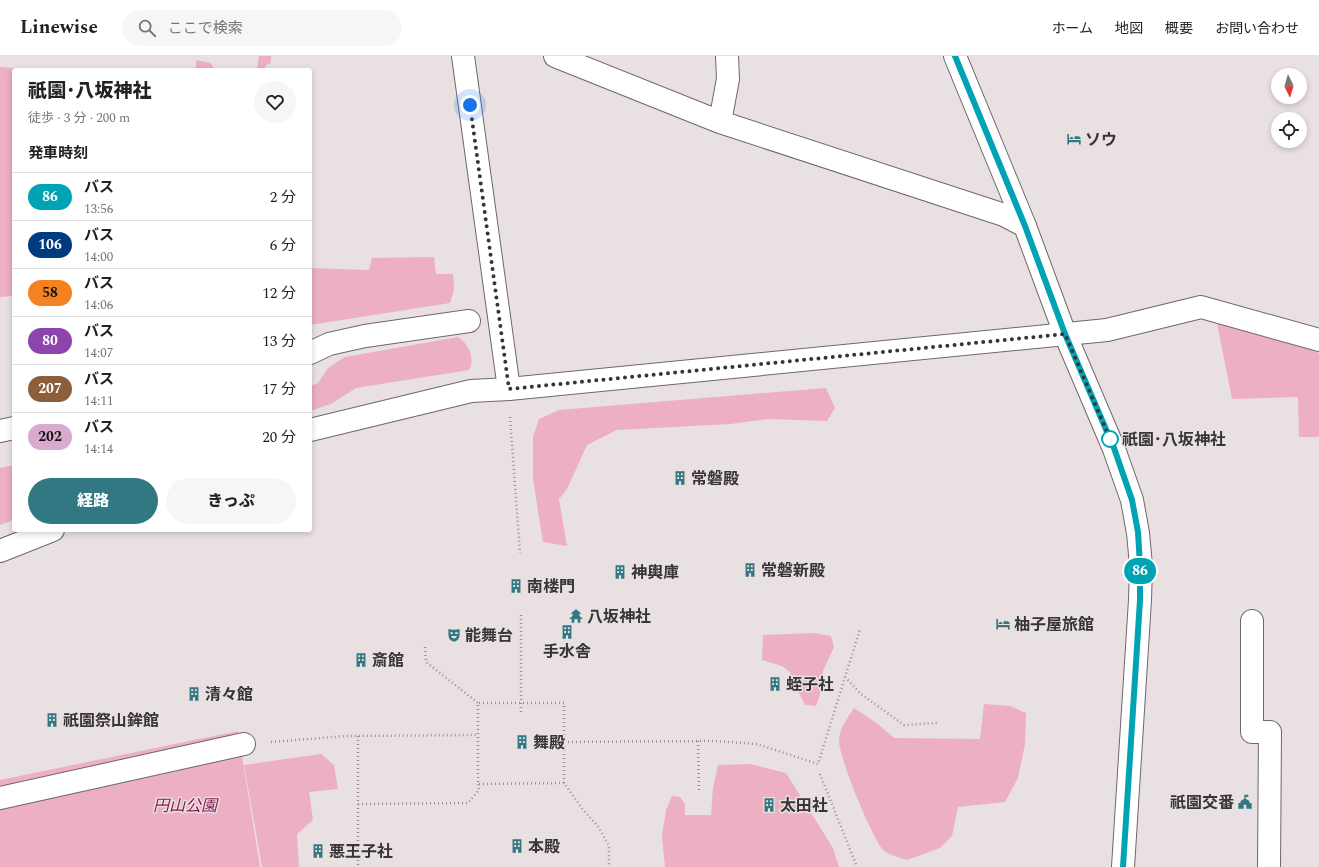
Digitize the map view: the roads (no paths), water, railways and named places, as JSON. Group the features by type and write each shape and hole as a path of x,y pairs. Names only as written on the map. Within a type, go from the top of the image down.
{"street":[{"path":"464,56 509,389"},
{"path":"555,56 720,122 1004,215 1025,226"},
{"path":"720,122 728,79 727,56"},
{"path":"955,56 1025,226 1065,334 1114,448 1132,500 1138,532 1140,600 1123,867"},
{"path":"312,430 471,391 509,389 1107,330 1200,306 1319,340"},
{"path":"312,352 329,344 365,336 469,321"},
{"path":"0,431 12,428"},
{"path":"0,551 49,532"},
{"path":"1252,621 1252,732 1270,732 1269,867"},
{"path":"0,798 244,744"}],"place":[{"name":"ソウ","path":"1074,139"},
{"name":"祇園･八坂神社","path":"1110,439"},
{"name":"常磐殿","path":"680,478"},
{"name":"常磐新殿","path":"750,570"},
{"name":"神輿庫","path":"620,572"},
{"name":"南楼門","path":"516,586"},
{"name":"八坂神社","path":"576,616"},
{"name":"柚子屋旅館","path":"1003,624"},
{"name":"手水舎","path":"567,632"},
{"name":"能舞台","path":"454,635"},
{"name":"斎館","path":"361,660"},
{"name":"蛭子社","path":"775,684"},
{"name":"清々館","path":"194,694"},
{"name":"祇園祭山鉾館","path":"52,720"},
{"name":"舞殿","path":"522,742"},
{"name":"祇園交番","path":"1245,802"},
{"name":"太田社","path":"769,805"},
{"name":"本殿","path":"517,846"},
{"name":"悪王子社","path":"318,851"}],"park label":[{"name":"円山公園","path":"185,805"}]}
